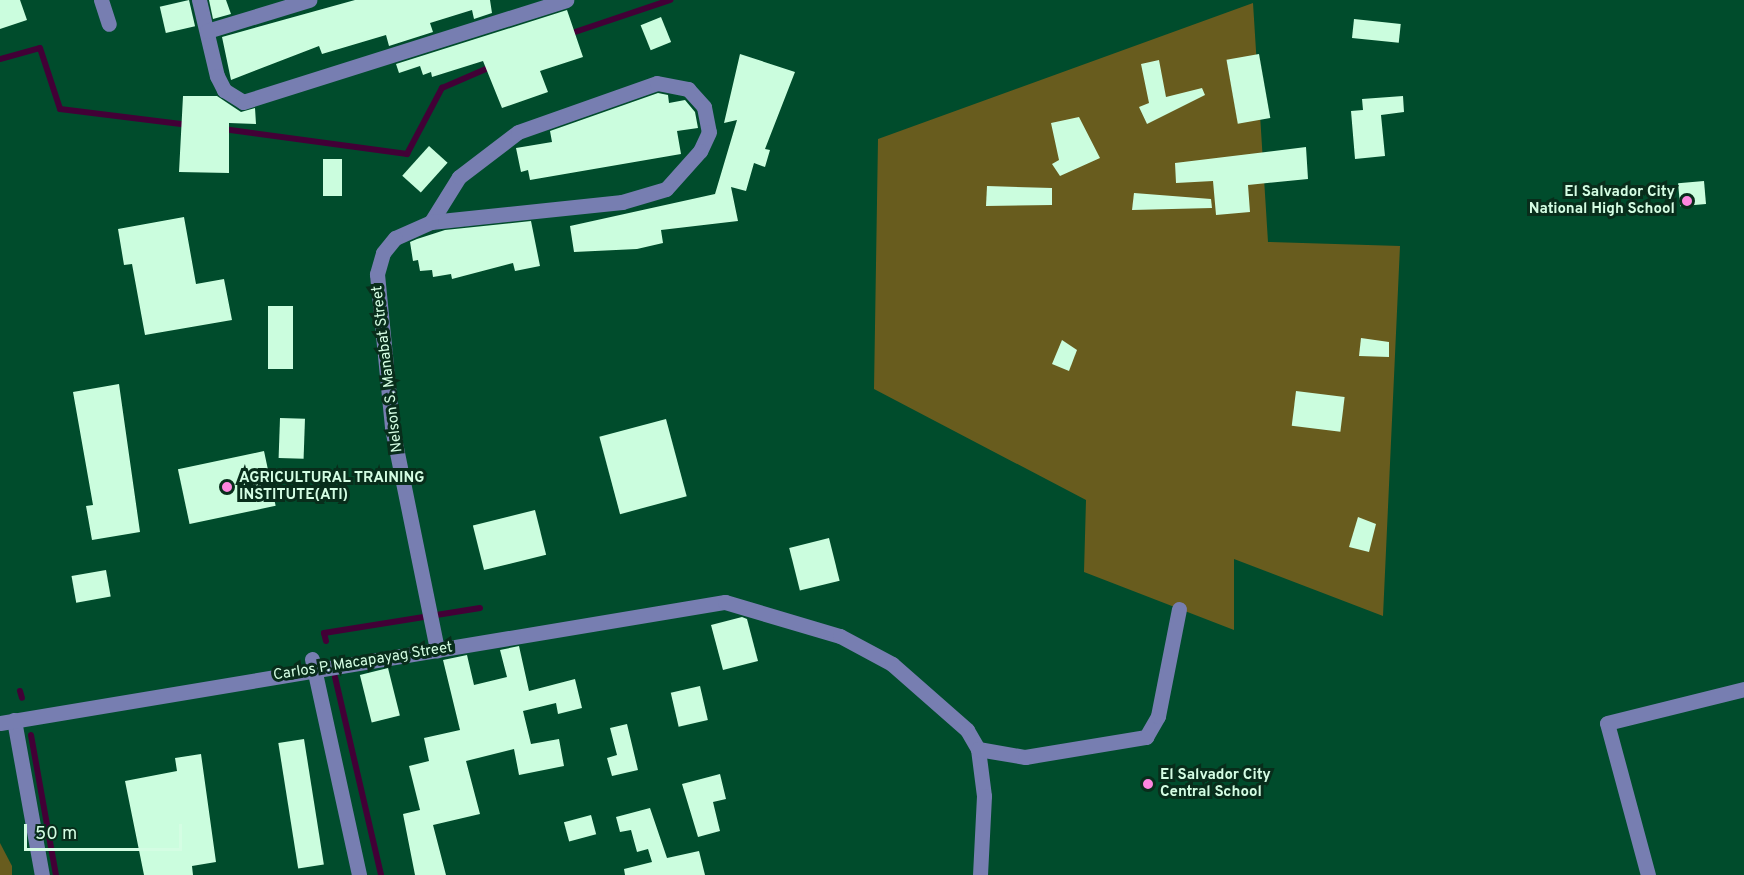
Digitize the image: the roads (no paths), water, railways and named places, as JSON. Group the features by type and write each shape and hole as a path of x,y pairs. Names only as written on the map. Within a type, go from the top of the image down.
{"street":[{"path":"101,0 109,24"},
{"path":"199,0 224,90 243,102 566,0"},
{"path":"207,30 309,0"},
{"name":"Nelson S. Manabat Street","path":"431,222 459,177 518,132 657,83 688,89 704,106 709,132 692,165 677,181 649,196 431,222 395,238 377,274 392,428 437,650"},
{"name":"Carlos P. Macapayag Street","path":"7,721 314,664 437,650 725,602 840,636 892,664 967,730 978,749"},
{"path":"980,875 984,795 978,749 1025,758 1146,737 1158,716 1179,609"},
{"path":"314,664 359,875"},
{"path":"1648,875 1607,723 1744,688"},
{"path":"7,721 42,875"}],"waterway":[{"path":"569,34 670,0"},
{"path":"0,59 40,48 60,109 189,125"},
{"path":"223,129 407,154 442,88 493,66"},
{"path":"326,641 324,633 480,608"},
{"path":"335,677 381,875"},
{"path":"20,691 22,698"},
{"path":"31,735 56,875"}],"place":[{"name":"El Salvador City National High School","path":"1687,201"},
{"name":"AGRICULTURAL TRAINING INSTITUTE(ATI)","path":"227,487"},
{"name":"El Salvador City Central School","path":"1148,784"}]}
